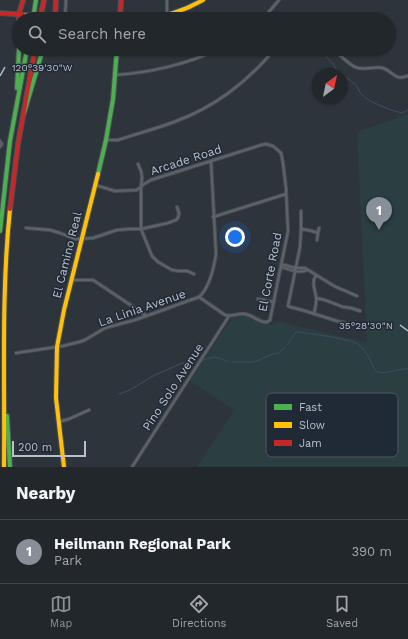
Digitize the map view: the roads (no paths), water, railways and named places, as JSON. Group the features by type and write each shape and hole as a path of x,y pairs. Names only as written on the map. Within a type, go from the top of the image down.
{"main road":[{"path":"20,12 23,0"},
{"path":"34,12 36,0"},
{"path":"41,12 44,0"},
{"path":"55,12 56,0"},
{"path":"120,12 121,0"},
{"path":"177,12 203,0"},
{"path":"0,13 12,14"},
{"path":"17,96 18,56"},
{"path":"0,232 10,140 26,56"},
{"path":"4,467 5,290 7,240 13,175 19,132 33,56"},
{"path":"19,132 41,56"},
{"name":"El Camino Real","path":"64,467 58,422 56,383 57,347 62,318 112,111 116,56"},
{"path":"4,393 10,467"}],"street":[{"path":"65,12 66,0"},
{"path":"167,0 167,12"},
{"path":"269,12 279,0"},
{"path":"115,75 161,68 194,60 203,56"},
{"path":"106,140 118,140 190,116 224,97 253,73 269,56"},
{"path":"341,56 356,67 380,68 387,70 397,77 404,78 408,76"},
{"path":"0,141 2,144 0,147"},
{"name":"Arcade Road","path":"95,185 115,191 137,190 151,180 266,144 273,146 281,153"},
{"name":"El Corte Road","path":"229,316 246,314 262,322 268,322 270,320 288,231 286,188 281,153"},
{"path":"199,297 202,295 210,278 216,250 211,161"},
{"path":"138,164 142,176 141,229 152,256 172,270 187,271 194,274"},
{"path":"213,217 286,194"},
{"path":"26,228 50,230 72,238 93,238 117,230 141,229 176,220 179,215 177,207"},
{"path":"301,211 302,229 300,247 288,306 333,320 364,327"},
{"path":"318,240 319,228"},
{"path":"302,229 318,233"},
{"path":"281,266 306,271 308,270 334,286 357,296"},
{"path":"314,314 316,298 313,284 316,275"},
{"path":"71,280 93,280 147,316"},
{"name":"La Linia Avenue","path":"16,353 79,342 101,330 147,316 199,297 222,314 229,316"},
{"path":"316,298 360,311"},
{"path":"258,299 274,302"},
{"name":"Pino Solo Avenue","path":"132,467 229,316"},
{"path":"58,422 89,410"}],"waterway":[{"path":"326,56 336,69 356,85 361,94 372,102 402,113 408,110"},
{"path":"287,345 296,332 319,335 355,343 361,346 378,372 384,373 400,369 408,369"},
{"path":"232,362 257,361 278,353 285,348"},
{"path":"203,360 216,357 228,362"},
{"path":"119,394 130,390 153,376 180,364 187,362 198,362"}],"place":[{"name":"Heilmann Regional Park","path":"379,230"}]}
